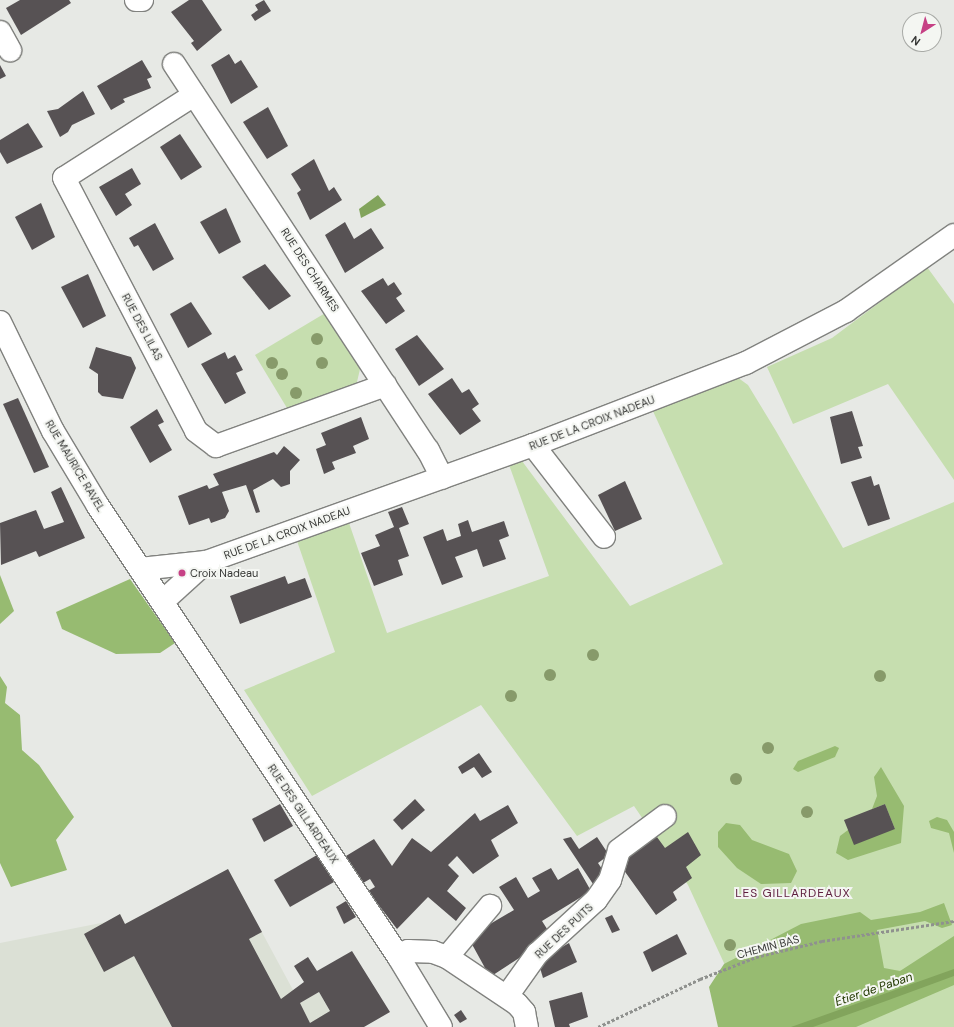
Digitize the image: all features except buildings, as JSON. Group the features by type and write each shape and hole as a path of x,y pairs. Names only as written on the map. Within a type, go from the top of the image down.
{"street":[{"path":"136,0 142,0"},
{"name":"RUE DES CHARMES","path":"174,64 385,385 442,478"},
{"name":"RUE DES LILAS","path":"194,94 64,178 196,432 216,446 385,385"},
{"name":"RUE DE LA CROIX NADEAU","path":"206,562 533,445 746,363 796,339 876,292 954,235"},
{"name":"RUE MAURICE RAVEL","path":"2,330 53,431 162,602"},
{"path":"533,445 604,537"},
{"path":"140,569 206,562"},
{"path":"162,602 206,562"},
{"name":"RUE DES GILLARDEAUX","path":"162,602 398,956 441,1027"},
{"name":"RUE DES PUITS","path":"507,996 537,954 596,900 610,880 620,850 665,816"},
{"path":"446,957 490,906"},
{"path":"398,956 408,951 433,952 446,957 507,996 524,1012 527,1027"}],"path":[{"name":"CHEMIN BAS","path":"598,1027 700,979 756,957 822,941 954,920"}],"shaded area":[{"path":"378,195 386,205 361,218 359,209"},
{"path":"927,267 954,304 954,480 888,384 793,424 767,367 832,338"},
{"path":"327,312 358,357 360,369 357,382 349,390 290,413 255,355"},
{"path":"737,377 748,385 843,548 954,502 954,973 747,1013 688,885 634,806 577,836 481,705 312,796 244,690 335,652 296,538 349,523 387,633 549,576 508,462 519,457 630,606 723,564 652,409"},
{"path":"0,575 14,611 0,624"},
{"path":"130,579 175,643 160,653 116,654 62,629 56,612"},
{"path":"0,676 7,687 5,703 20,715 22,750 39,765 74,817 56,840 67,870 11,887 0,863"},
{"path":"835,746 839,748 835,757 798,772 793,769 798,761"},
{"path":"881,767 904,806 901,843 848,860 836,853 840,836 848,830 895,829 885,804 872,809 877,796 874,777"},
{"path":"937,817 947,820 954,832 954,853 949,833 931,828 929,821"},
{"path":"726,823 740,825 752,840 789,854 797,871 791,883 761,884 737,868 718,847 718,832"},
{"path":"228,869 300,1003 319,992 339,1027 0,1027 0,943 106,922 120,914 125,924"},
{"path":"944,903 952,925 942,928 925,921 877,930 884,968 900,971 954,936 954,985 856,1027 718,1027 709,987 724,964 801,924 860,912 871,920 920,912"},
{"path":"954,969 954,976 813,1027 791,1027"},
{"path":"954,977 954,1027 814,1027"}],"place":[{"name":"Croix Nadeau","path":"182,573"}],"district":[{"name":"LES GILLARDEAUX","path":"793,894"}],"water label":[{"name":"Étier de Paban","path":"874,990"}]}
